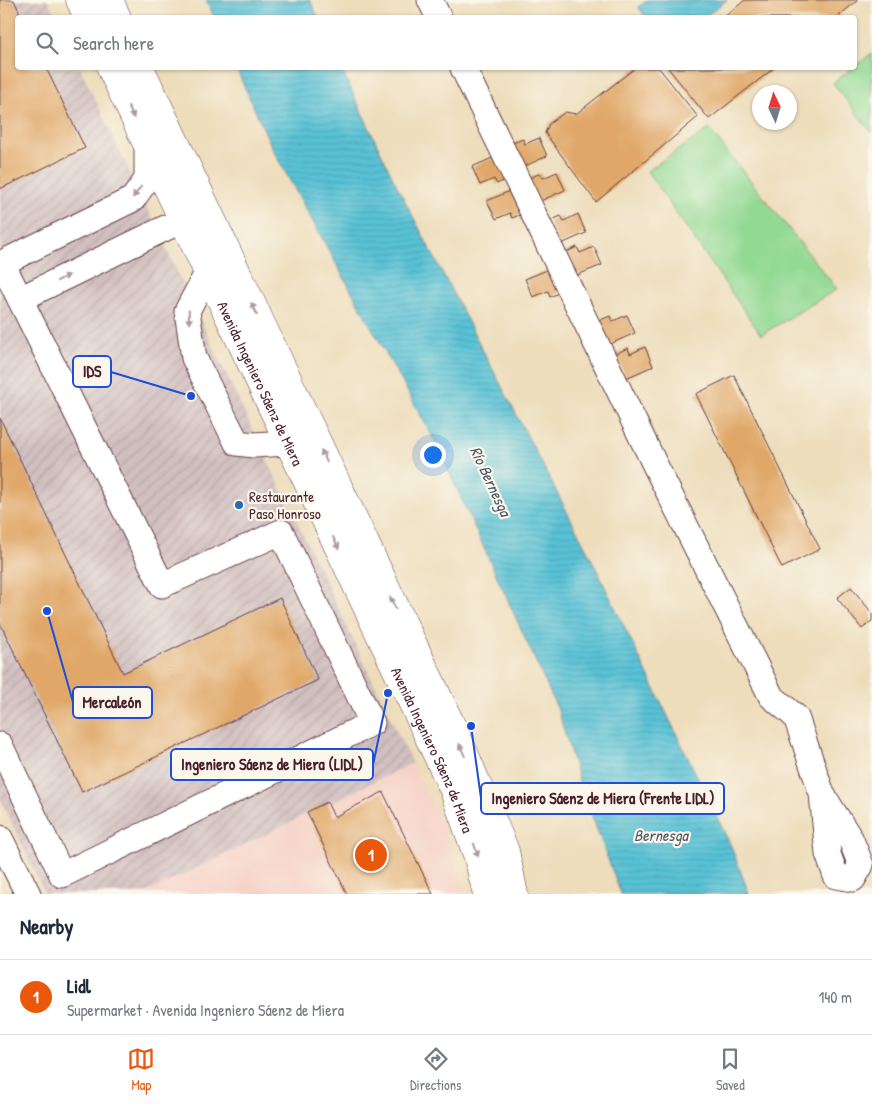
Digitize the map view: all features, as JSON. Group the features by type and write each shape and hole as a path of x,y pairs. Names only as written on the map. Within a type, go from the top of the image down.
{"main road":[{"path":"80,0 87,15"},
{"path":"109,0 116,15"},
{"name":"Avenida Ingeniero Sáenz de Miera","path":"112,70 287,443 453,788 478,856 486,894"},
{"name":"Avenida Ingeniero Sáenz de Miera","path":"141,70 462,748 505,851 514,894"}],"street":[{"path":"430,0 438,15"},
{"path":"464,70 655,465 771,696 796,717 822,794"},
{"path":"0,745 62,875 372,723 281,532 162,585 1,264 133,199 147,179 147,146"},
{"path":"20,299 182,220"},
{"path":"207,273 187,311 194,358 237,443 254,445 287,443"},
{"path":"0,838 28,894"}],"shaded area":[{"path":"0,0 48,0 55,15 15,15 15,70 81,70 412,763 143,894 45,894 0,798"},
{"path":"412,763 441,822 466,894 143,894"}],"green space":[{"path":"872,53 872,133 833,83 850,70 857,70 857,65"},
{"path":"709,129 837,289 761,335 647,171"}],"water":[{"path":"206,0 310,0 317,15 213,15"},
{"path":"648,0 727,0 707,15 644,15 638,7"},
{"name":"Bernesga","path":"237,70 342,70 394,180 588,552 731,846 749,894 621,894 579,781 558,710 435,441 274,152"}],"building":[{"path":"0,0 14,0 21,15 15,15 15,70 47,70 85,148 0,189"},
{"path":"745,0 858,0 840,15 727,15"},
{"path":"632,70 661,70 698,117 596,202 545,133 549,124 565,112 576,114"},
{"path":"670,70 771,70 709,119"},
{"path":"539,138 547,156 521,168 510,144 523,139 525,144"},
{"path":"499,155 509,178 497,184 494,179 480,185 472,167"},
{"path":"557,172 565,190 538,202 528,179 540,173 543,178"},
{"path":"514,189 525,213 512,218 510,213 496,219 487,201"},
{"path":"578,214 586,233 559,245 549,221 561,216 564,221"},
{"path":"577,247 580,253 594,247 602,265 575,276 565,253"},
{"path":"552,268 563,291 550,297 548,291 533,297 525,279"},
{"path":"627,315 635,333 608,345 598,321 610,316 613,321"},
{"path":"645,347 653,366 626,378 615,354 628,348 630,354"},
{"path":"734,375 820,549 782,568 696,394"},
{"path":"0,418 123,673 280,598 318,680 82,792 0,623"},
{"path":"851,587 872,613 872,621 862,629 837,598"},
{"path":"383,792 433,894 347,894 307,812 327,802 334,817"}],"place":[{"name":"IDS","path":"191,396"},
{"name":"Restaurante Paso Honroso","path":"239,505"},
{"name":"Mercaleón","path":"47,611"},
{"name":"Ingeniero Sáenz de Miera (LIDL)","path":"388,693"},
{"name":"Ingeniero Sáenz de Miera (Frente LIDL)","path":"471,726"},
{"name":"Lidl","path":"371,855"}],"water label":[{"name":"Río Bernesga","path":"491,481"}]}
